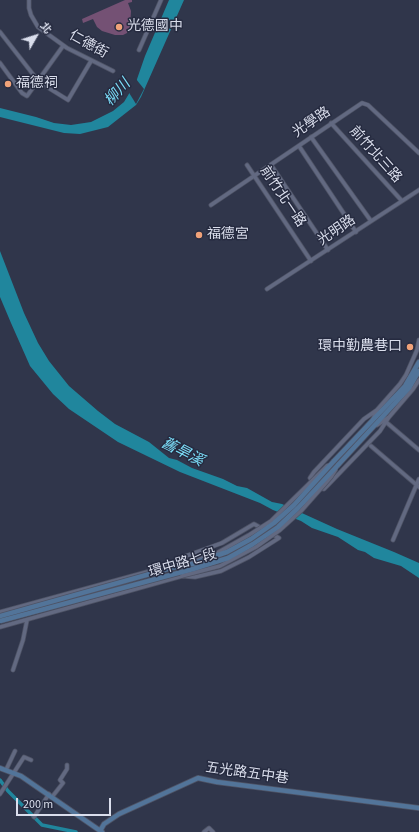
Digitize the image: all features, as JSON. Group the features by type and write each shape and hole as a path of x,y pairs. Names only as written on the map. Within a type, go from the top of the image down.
{"street":[{"name":"仁德街","path":"29,0 31,15 38,27 63,46 112,71"},
{"path":"139,50 161,0"},
{"path":"0,32 39,82 68,100 91,61"},
{"path":"0,63 25,96 29,95 63,46"},
{"name":"光學路","path":"211,204 362,103 368,105 419,154"},
{"name":"前竹北三路","path":"331,123 402,201"},
{"path":"311,137 371,221"},
{"path":"299,146 356,232"},
{"name":"前竹北一路","path":"247,165 311,261"},
{"path":"271,165 328,250"},
{"name":"光明路","path":"267,288 419,190"},
{"name":"環中路七段","path":"372,425 377,410 406,375 418,350 419,340"},
{"path":"409,388 419,362"},
{"path":"409,388 419,371"},
{"path":"409,388 419,380"},
{"name":"環中路七段","path":"372,425 389,417 409,388"},
{"name":"環中路七段","path":"0,616 171,568 192,564 227,552 251,539 274,523 294,504 409,388"},
{"path":"377,410 359,424 314,472 310,478 318,488 324,489 372,439 389,417"},
{"path":"386,422 419,450"},
{"path":"371,446 418,486"},
{"name":"環中路七段","path":"0,612 217,552 271,521 322,470 336,463"},
{"name":"環中路七段","path":"0,627 226,563 256,547 280,530 301,511 331,477 336,463"},
{"name":"環中路七段","path":"0,621 193,569 228,558 254,544 278,527 298,508 336,463"},
{"path":"392,540 418,486 419,479"},
{"path":"176,564 186,556 222,543 254,524 280,538 221,571 196,577 182,576"},
{"path":"13,670 28,620"},
{"path":"6,770 15,751"},
{"path":"0,794 24,757 31,760"},
{"path":"34,817 50,796 63,783 60,780 68,769 67,765"},
{"path":"0,768 21,776 101,831"},
{"name":"五光路五中巷","path":"101,831 104,824 119,814 198,778 217,782 419,808"},
{"path":"204,832 209,828 213,832"}],"shaded area":[{"path":"125,0 132,0 132,2 128,3 131,11 130,27 127,33 123,35 115,35 102,31 97,27 93,19 83,23 82,19"}],"water":[{"name":"柳川","path":"169,0 184,0 141,97 136,105 108,127 80,134 64,133 0,117 0,108 54,123 71,125 91,122 113,111 124,102 136,82 145,56"},
{"name":"舊旱溪","path":"0,251 24,313 38,343 49,361 69,386 98,411 115,424 149,442 169,458 237,486 247,488 272,502 282,504 337,529 419,563 419,578 401,566 374,558 338,537 312,528 301,521 260,503 180,472 118,442 69,409 53,394 30,366 11,323 0,297"}],"pier":[{"path":"136,79 144,89 136,104 128,91"}],"waterway":[{"path":"0,780 8,791 42,825 76,832"}],"place":[{"name":"光德國中","path":"119,27"},
{"name":"福德祠","path":"8,84"},
{"name":"福德宮","path":"199,235"},
{"name":"環中勤農巷口","path":"410,347"}]}
